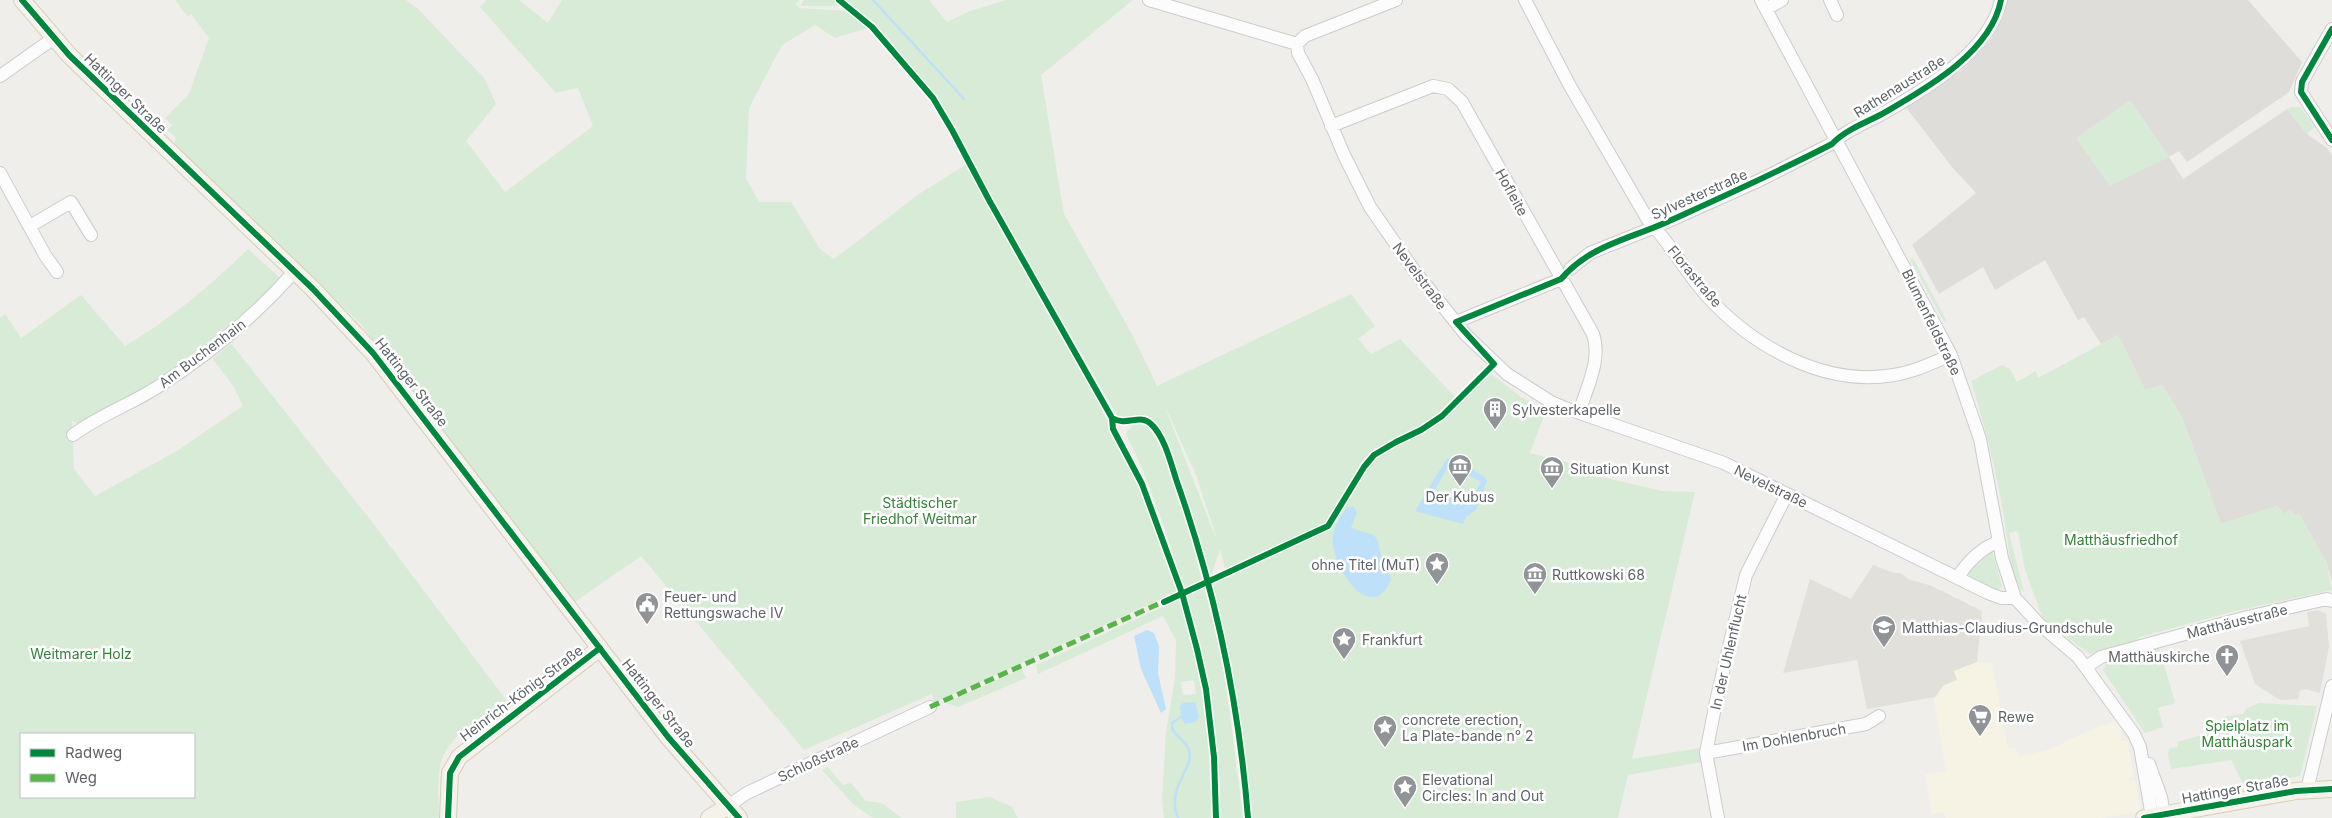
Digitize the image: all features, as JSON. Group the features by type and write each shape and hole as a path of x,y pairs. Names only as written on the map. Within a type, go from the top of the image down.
{"main road":[{"name":"Hattinger Straße","path":"22,0 54,38 342,318 391,374 679,751 734,812"},
{"name":"Heinrich-König-Straße","path":"448,818 450,773 460,757 600,648"},
{"name":"Hattinger Straße","path":"2153,816 2307,790 2332,789"},
{"name":"Schloßstraße","path":"709,818 734,812"}],"street":[{"path":"1149,0 1297,44 1305,36 1396,0"},
{"name":"Florastraße","path":"1525,0 1570,86 1648,220 1708,296 1755,336 1800,362 1837,374 1879,377 1917,369 1951,355"},
{"path":"1764,4 1782,0"},
{"path":"1830,0 1838,15"},
{"name":"Rathenaustraße","path":"1837,139 1882,114 1957,65 1978,45 1989,31 2001,0"},
{"name":"Blumenfeldstraße","path":"1764,4 1951,355 1980,439 1999,542 2006,573 2015,598 2039,624 2078,656 2126,721 2144,750 2154,777 2153,816"},
{"path":"2332,29 2302,82 2301,92 2328,125 2332,140"},
{"path":"0,76 54,38"},
{"name":"Nevelstraße","path":"1297,44 1298,53 1312,79 1352,174 1370,207 1413,269 1456,322 1481,352 1507,374 1551,402 1578,413 1713,458 2001,598 2015,598"},
{"name":"Hofleite","path":"1331,126 1426,88 1438,87 1450,91 1462,102 1596,343 1595,362 1578,413"},
{"name":"Sylvesterstraße","path":"1570,269 1590,253 1655,227 1760,180 1831,144 1837,139"},
{"path":"0,173 45,255 57,272"},
{"path":"30,226 72,202 91,235"},
{"name":"Am Buchenhain","path":"73,435 154,389 190,366 252,314 294,272"},
{"path":"1456,322 1561,279"},
{"name":"In der Uhlenflucht","path":"1718,818 1706,753 1744,581 1787,494"},
{"path":"1958,578 1962,569 1990,544 1999,542"},
{"name":"Matthäusstraße","path":"2086,667 2101,657 2247,617 2327,600 2332,601"},
{"path":"2307,790 2332,686"},
{"name":"Schloßstraße","path":"734,812 741,796 930,707"},
{"name":"Im Dohlenbruch","path":"1706,753 1866,724 1879,716"}],"shaded area":[{"path":"2008,0 2248,0 2302,62 2289,92 2187,162 2179,151 2169,157 2183,179 2287,109 2307,134 2327,148 2332,156 2332,582 2326,561 2295,515 2284,514 2277,506 2221,524 2182,417 2162,385 2145,390 2118,335 2101,344 2084,317 2078,320 2045,260 1995,290 1983,267 1939,294 1912,245 1976,193 1952,167 1905,106 1961,71 1990,41 2003,18","holes":["2130,101 2169,157 2155,162"]},
{"name":"Matthias-Claudius-Grundschule","path":"1873,565 1894,573 1901,573 1908,579 1932,586 1982,611 1977,662 1954,671 1957,680 1944,685 1935,697 1867,709 1857,660 1783,673 1810,579 1851,599"},
{"path":"2318,610 2326,614 2329,647 2320,693 2306,689 2300,691 2298,699 2280,700 2255,684 2240,641 2309,626 2307,612"},
{"path":"1977,662 1992,664 2008,749 2016,748 2018,756 2046,751 2097,727 2116,721 2122,730 2120,733 2121,741 2127,740 2134,777 2129,778 2129,781 2135,780 2140,809 2136,812 2101,818 1946,818 1944,812 1932,814 1925,775 1946,771 1934,699 1944,685 1957,680 1954,671"}],"green space":[{"name":"Städtischer Friedhof Weitmar","path":"175,0 406,0 419,10 485,79 496,104 466,141 505,192 593,126 578,88 556,93 480,7 487,0 519,0 548,23 562,0 800,0 795,4 800,8 849,11 867,28 835,38 815,25 782,45 749,108 746,178 759,202 791,202 820,249 834,259 919,194 967,164 1067,341 1139,484 1178,591 934,703 932,694 804,750 641,556 575,602 432,419 362,325 174,145 176,137 167,130 172,125 165,118 189,94 209,38 191,14 188,17"},
{"path":"804,0 836,0 844,6 802,6"},
{"path":"841,0 929,0 947,22 970,11 1006,0 1133,0 1041,75 1064,214 1132,334 1157,386 1351,294 1375,326 1358,339 1371,354 1400,339 1455,397 1480,375 1481,366 1521,397 1546,410 1530,453 1589,468 1588,474 1662,491 1695,492 1632,759 1700,748 1702,762 1628,775 1618,818 1253,818 1232,666 1211,582 1227,575 1220,549 1211,576 1181,483 1158,425 1148,416 1140,415 1128,418 1117,415 1002,217 941,104 892,45","holes":["1163,402 1196,475 1216,536"]},
{"path":"2130,100 2169,157 2110,186 2076,138"},
{"path":"2300,107 2315,127 2307,134 2287,109"},
{"name":"Weitmarer Holz","path":"248,249 280,278 245,315 201,353 109,409 79,424 72,421 74,469 95,496 177,451 243,406 234,387 213,359 231,343 372,522 507,701 466,728 449,746 443,756 438,786 439,818 0,818 0,318 5,314 21,338 81,295 125,346 142,336 205,289"},
{"path":"1913,258 1946,320 1944,322 1910,259"},
{"name":"Matthäusfriedhof","path":"2118,335 2145,390 2162,385 2182,417 2221,524 2277,506 2284,514 2290,509 2295,515 2299,513 2326,561 2332,590 2235,611 2140,637 2136,641 2090,654 2043,619 2025,570 2018,531 2009,533 2024,592 2018,585 2014,575 1994,467 1971,381 2002,365 2010,369 2017,382 2036,371 2038,378"},
{"path":"1144,424 1154,436 1172,474 1202,580 1184,588 1151,490 1126,434 1132,425"},
{"path":"1992,550 2002,586 1996,592 1967,576 1968,569"},
{"path":"1204,588 1217,636 1226,684 1243,818 1219,818 1219,783 1212,700 1203,697 1211,759 1213,818 1164,818 1162,800 1166,732 1175,678 1176,640 1163,616 1038,674 1036,665","holes":["1194,680 1196,694 1183,695 1181,682"]},
{"path":"2159,647 2175,703 2158,708 2163,727 2145,733 2103,670 2108,661"},
{"path":"1022,669 1026,678 958,707 946,703"},
{"name":"Spielplatz im Matthäuspark","path":"2259,703 2317,706 2300,776 2244,786 2231,760 2171,769 2168,755 2169,749 2178,747 2177,742 2209,733 2221,742 2228,741 2227,737 2214,730 2223,717 2243,714 2247,708"},
{"path":"828,767 843,785 851,783 866,801 882,803 901,818 873,818 854,805 822,770"},
{"path":"990,797 1012,807 1018,818 956,818 956,802"}],"water":[{"path":"1447,458 1453,458 1485,477 1487,481 1476,510 1466,517 1463,524 1415,511","holes":["1449,465 1481,482 1469,505 1435,490"]},
{"path":"1347,507 1354,507 1357,512 1351,528 1374,535 1389,573 1391,580 1380,595 1371,597 1362,594 1353,587 1339,565 1335,554 1333,534 1337,523"},
{"path":"1147,630 1154,633 1159,646 1158,673 1166,709 1161,713 1141,669 1134,636"},
{"path":"1195,702 1199,717 1195,722 1185,724 1181,717 1180,706 1183,703"}],"waterway":[{"path":"873,0 964,99"},
{"path":"1178,818 1175,797 1190,757 1188,747 1172,728 1172,723 1181,717"}],"tram line":[{"path":"20,0 49,36 82,71 346,325 399,387 664,735 736,818"},
{"path":"2135,818 2305,788 2332,787"}],"marked path":[{"path":"930,707 1167,600"}],"cycle path":[{"path":"22,0 69,55 313,289 373,353 668,737 739,818"},
{"path":"839,0 872,27 933,98 1112,418 1123,421 1147,421 1156,429 1164,443 1191,523 1214,606 1232,690 1248,818"},
{"path":"1164,602 1328,526 1364,467 1374,455 1421,430 1442,416 1494,364 1456,322 1561,279 1584,259 1610,244 1667,222 1832,144 1849,131 1882,114 1954,68 1984,37 1995,19 2001,0"},
{"path":"2332,29 2302,82 2301,92 2332,140"},
{"path":"1112,418 1113,429 1142,484 1182,593 1197,649 1206,689 1214,757 1216,818"},
{"path":"448,818 450,773 459,757 600,648"},
{"path":"2144,818 2296,791 2332,789"}],"place":[{"name":"Sylvesterkapelle","path":"1495,430"},
{"name":"Der Kubus","path":"1460,487"},
{"name":"Situation Kunst","path":"1552,489"},
{"name":"ohne Titel (MuT)","path":"1437,585"},
{"name":"Ruttkowski 68","path":"1535,595"},
{"name":"Feuer- und Rettungswache IV","path":"647,625"},
{"name":"Matthias-Claudius-Grundschule","path":"1884,648"},
{"name":"Frankfurt","path":"1344,660"},
{"name":"Matthäuskirche","path":"2227,677"},
{"name":"Rewe","path":"1980,737"},
{"name":"concrete erection, La Plate-bande n° 2","path":"1385,748"},
{"name":"Elevational Circles: In and Out","path":"1405,808"}]}
